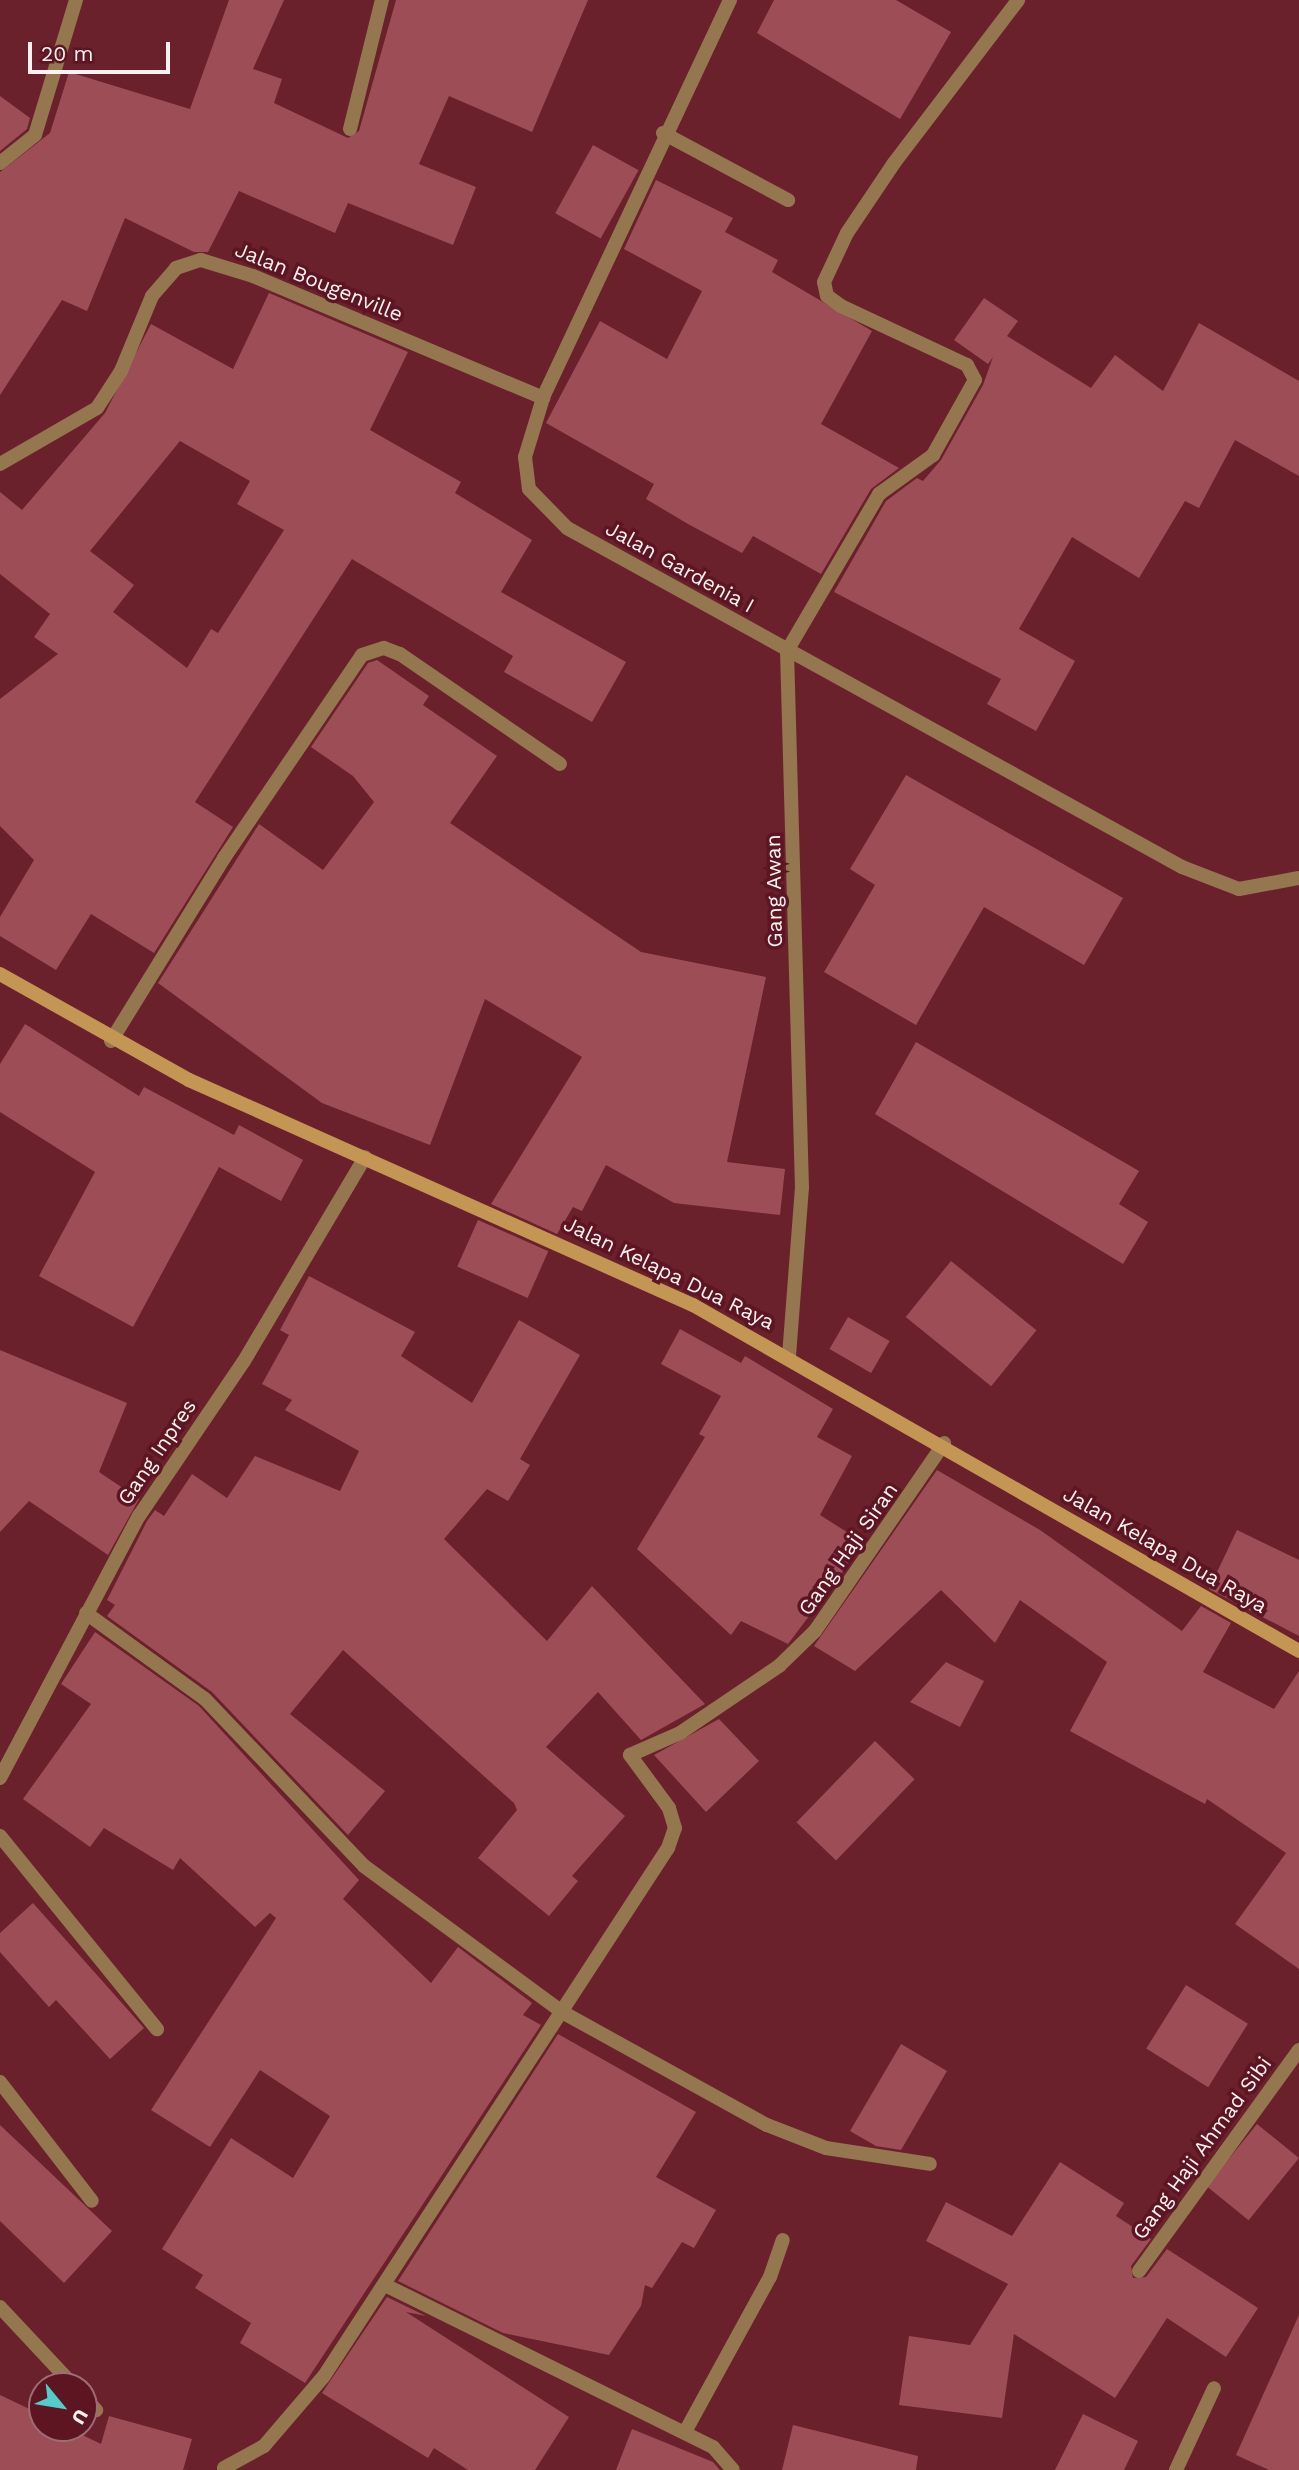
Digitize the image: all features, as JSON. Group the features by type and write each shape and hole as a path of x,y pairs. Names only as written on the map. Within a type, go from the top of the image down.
{"main road":[{"name":"Jalan Kelapa Dua Raya","path":"0,974 111,1041 628,1273 789,1356 944,1443 1299,1651"}],"street":[{"path":"0,163 34,135 76,0"},
{"path":"350,130 382,0"},
{"name":"Jalan Gardenia I","path":"730,0 663,133 543,398 525,457 529,489 543,510 787,651 1207,879 1239,889 1299,878"},
{"path":"787,651 879,494 933,455 961,409 973,372 841,306 827,296 824,282 846,233 887,173 1018,0"},
{"path":"663,133 788,200"},
{"name":"Jalan Bougenville","path":"0,464 97,408 121,371 152,296 176,268 201,260 543,398"},
{"path":"111,1041 224,858 362,655 384,648 400,654 560,764"},
{"name":"Gang Awan","path":"787,651 802,1188 789,1356"},
{"name":"Gang Inpres","path":"0,1778 139,1516 244,1361 365,1157"},
{"name":"Gang Haji Siran","path":"562,2012 675,1828 669,1808 630,1755 680,1733 779,1666 815,1632 944,1443"},
{"path":"86,1613 205,1699 364,1866 562,2012 767,2125 826,2148 930,2164"},
{"path":"0,1836 157,2029"},
{"path":"225,2468 264,2446 288,2422 387,2286 562,2012"},
{"name":"Gang Haji Ahmad Sibi","path":"1139,2271 1299,2050"},
{"path":"0,2082 92,2201"},
{"path":"685,2432 770,2277 783,2240"},
{"path":"387,2286 517,2355 685,2432 713,2447 733,2470"},
{"path":"0,2307 61,2372"},
{"path":"1176,2470 1214,2388"}],"building":[{"path":"229,0 284,0 253,69 282,79 274,103 348,138 359,131 396,0 588,0 532,132 449,96 419,164 476,187 453,245 348,203 335,233 239,191 208,252 194,252 125,218 87,311 62,300 0,395 0,172 50,133 69,72 190,109"},
{"path":"774,0 896,0 951,32 900,119 757,33"},
{"path":"0,96 30,118 27,129 0,151"},
{"path":"593,145 638,170 601,238 555,213"},
{"path":"656,180 733,218 725,232 778,260 772,272 872,331 821,424 899,468 871,489 821,574 753,536 742,553 688,524 646,499 654,484 546,423 600,321 667,359 702,291 624,249"},
{"path":"269,293 408,352 370,430 461,482 455,493 532,540 501,592 626,662 592,722 504,672 513,656 352,559 195,802 233,827 154,953 91,914 56,970 0,936 0,917 34,860 0,826 0,699 58,654 34,637 50,614 0,574 0,492 22,510 105,413 151,324 233,369","holes":["180,441 250,481 237,504 284,530 218,633 211,629 187,668 113,612 134,585 90,551"]},
{"path":"984,298 1018,321 1007,336 1091,388 1115,355 1163,391 1199,323 1299,381 1299,476 1235,440 1199,508 1185,501 1139,578 1072,537 1019,629 1075,661 1036,731 987,704 1001,679 834,592 886,501 917,478 923,481 941,460 983,385 993,357 988,364 954,340"},
{"path":"377,660 429,696 423,705 497,756 450,823 641,952 766,977 727,1162 785,1169 780,1215 674,1203 606,1165 582,1211 573,1207 557,1234 491,1204 582,1057 485,999 430,1145 322,1103 158,983 259,824 323,870 374,802 353,776 311,747 368,663"},
{"path":"906,775 1123,898 1084,965 984,907 916,1025 824,972 875,885 850,869"},
{"path":"25,1024 139,1096 144,1087 234,1135 239,1125 303,1160 281,1201 219,1167 133,1327 39,1276 95,1172 0,1112 0,1064"},
{"path":"916,1042 1139,1171 1119,1204 1148,1222 1123,1264 875,1114"},
{"path":"478,1220 548,1251 528,1298 457,1267"},
{"path":"951,1261 1036,1330 991,1386 906,1317"},
{"path":"309,1276 415,1332 401,1356 472,1403 519,1320 580,1355 520,1459 530,1465 508,1501 487,1489 444,1539 547,1641 592,1586 705,1704 641,1740 598,1692 546,1747 625,1816 572,1876 578,1881 549,1916 478,1858 517,1810 514,1803 343,1650 290,1714 385,1791 348,1835 212,1692 107,1616 115,1605 107,1600 147,1521 155,1510 164,1516 192,1474 227,1498 255,1456 340,1491 359,1451 285,1410 292,1400 262,1384 289,1335 280,1330"},
{"path":"848,1317 890,1341 871,1373 830,1349"},
{"path":"680,1329 741,1363 745,1356 833,1409 817,1437 852,1456 820,1515 864,1543 788,1644 741,1621 731,1635 637,1549 705,1437 699,1434 721,1396 661,1364"},
{"path":"0,1350 127,1403 99,1472 139,1499 108,1555 29,1501 0,1532"},
{"path":"937,1470 1040,1530 1182,1631 1201,1606 1231,1623 1203,1672 1274,1709 1299,1671 1299,1969 1235,1924 1286,1853 1207,1799 1205,1804 1070,1731 1107,1662 1020,1600 995,1643 941,1590 855,1671 814,1646"},
{"path":"1237,1530 1299,1560 1299,1636 1209,1589"},
{"path":"95,1632 199,1706 359,1880 343,1899 431,1983 458,1947 532,2003 523,2015 541,2025 305,2383 240,2343 251,2323 195,2288 203,2275 162,2249 231,2138 293,2178 330,2116 260,2070 210,2147 151,2110 276,1918 270,1913 255,1927 180,1858 173,1870 104,1828 90,1847 23,1799 91,1704 61,1684"},
{"path":"946,1662 984,1681 960,1727 910,1702"},
{"path":"719,1719 759,1761 706,1812 654,1755"},
{"path":"875,1741 915,1779 836,1860 797,1822"},
{"path":"33,1903 144,2028 110,2059 56,2000 49,2007 0,1952 0,1933"},
{"path":"1186,1985 1248,2024 1208,2087 1146,2049"},
{"path":"558,2034 696,2112 656,2177 716,2210 694,2248 682,2242 652,2288 645,2285 641,2306 609,2355 503,2333 398,2281"},
{"path":"901,2044 947,2071 901,2150 876,2146 850,2131"},
{"path":"1257,2124 1299,2158 1249,2220 1207,2186"},
{"path":"0,2125 112,2231 64,2283 0,2221"},
{"path":"1060,2162 1124,2203 1116,2216 1151,2239 1131,2266 1133,2278 1146,2277 1167,2249 1258,2308 1226,2357 1167,2318 1115,2398 1014,2334 1002,2418 899,2405 909,2336 970,2345 1008,2284 926,2241 946,2202 1012,2236"},
{"path":"387,2297 426,2316 406,2312 569,2417 535,2470 468,2470 434,2448 428,2458 322,2393"},
{"path":"1299,2315 1299,2470 1269,2470 1236,2455"},
{"path":"0,2395 28,2408 28,2442 101,2444 109,2416 192,2439 183,2470 0,2470"},
{"path":"1083,2414 1138,2441 1124,2470 1055,2470"},
{"path":"793,2425 918,2456 916,2470 782,2470"},
{"path":"632,2429 713,2462 720,2470 616,2470"}]}
